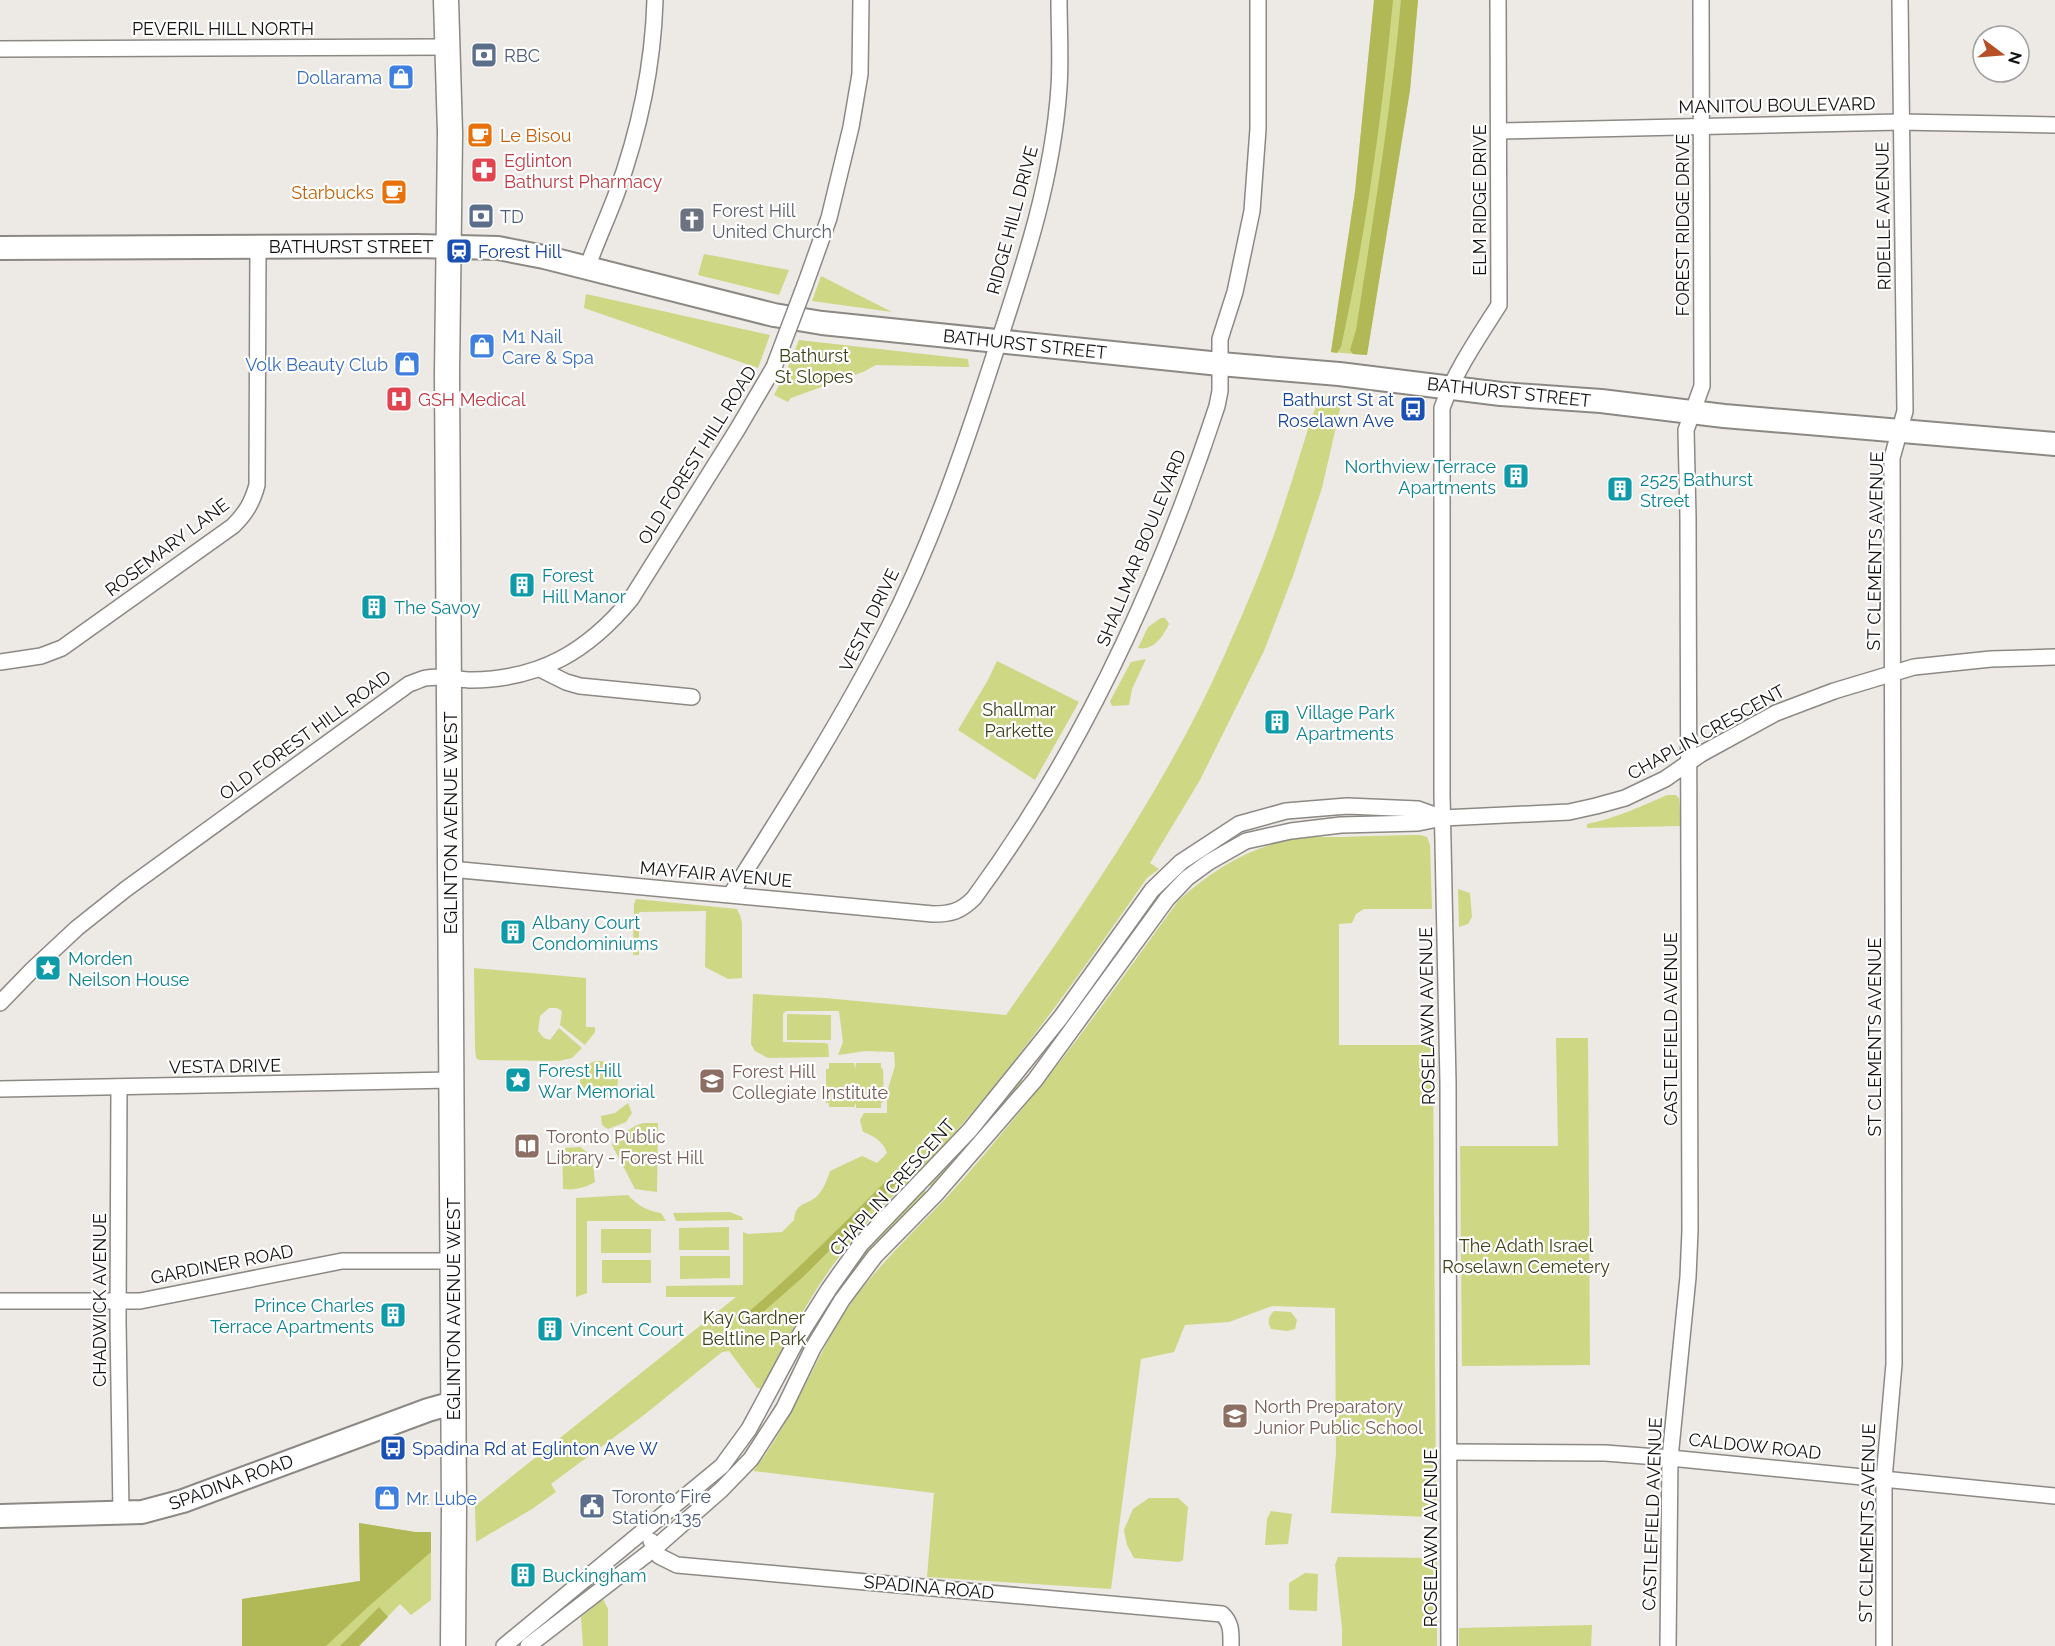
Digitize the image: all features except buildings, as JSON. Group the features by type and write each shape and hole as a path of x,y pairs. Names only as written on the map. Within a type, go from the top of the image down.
{"main road":[{"name":"EGLINTON AVENUE WEST","path":"446,0 450,133 447,386 453,1646"},
{"name":"BATHURST STREET","path":"0,248 258,246 498,248 774,315 822,323 1339,374 1501,394 1601,401 1691,413 2055,444"},
{"name":"SPADINA ROAD","path":"0,1516 142,1512 183,1502 453,1402"}],"street":[{"path":"587,268 616,195 642,109 651,58 655,0"},
{"name":"OLD FOREST HILL ROAD","path":"0,1004 77,928 126,889 409,684 427,678 473,680 511,677 540,669 581,648 615,619 631,599 774,367 829,218 851,127 860,74 861,0"},
{"name":"RIDGE HILL DRIVE","path":"999,342 1026,258 1048,169 1059,86 1059,0"},
{"name":"SHALLMAR BOULEVARD","path":"974,898 1048,787 1131,629 1192,483 1217,406 1220,391 1220,339 1235,292 1252,211 1258,129 1258,0"},
{"name":"ELM RIDGE DRIVE","path":"1450,387 1475,341 1499,305 1498,0"},
{"name":"FOREST RIDGE DRIVE","path":"1691,413 1702,386 1701,0"},
{"name":"RIDELLE AVENUE","path":"1900,0 1905,411 1900,429"},
{"name":"PEVERIL HILL NORTH","path":"0,49 447,47"},
{"name":"MANITOU BOULEVARD","path":"1499,131 1900,122 2055,125"},
{"name":"ROSEMARY LANE","path":"0,662 41,656 62,648 233,526 246,513 252,503 257,485 258,246"},
{"name":"VESTA DRIVE","path":"731,894 824,748 888,629 959,463 999,342"},
{"name":"ROSELAWN AVENUE","path":"1449,1646 1448,1095 1443,818 1442,408 1450,387"},
{"name":"CASTLEFIELD AVENUE","path":"1668,1646 1670,1458 1688,1277 1689,1242 1686,440 1691,413"},
{"name":"ST CLEMENTS AVENUE","path":"1884,1646 1884,1479 1894,1364 1892,458 1900,429"},
{"name":"CHAPLIN CRESCENT","path":"528,1646 655,1548 721,1490 751,1459 784,1408 813,1348 836,1310 875,1256 942,1187 1035,1080 1167,899 1187,878 1209,862 1246,842 1291,831 1341,825 1418,824 1443,818 1569,812 1596,806 1625,798 1665,779 1712,748 1776,713 1814,698 1914,667 1991,659 2055,657"},
{"path":"540,669 580,686 692,697"},
{"name":"CHAPLIN CRESCENT","path":"504,1646 722,1466 749,1429 798,1338 861,1244 970,1130 1061,1017 1152,890 1181,862 1239,824 1286,811 1347,806 1418,809 1443,818"},
{"name":"MAYFAIR AVENUE","path":"450,869 944,914 955,913 974,898"},
{"path":"1022,1067 1035,1080"},
{"name":"VESTA DRIVE","path":"0,1089 451,1080"},
{"name":"CHADWICK AVENUE","path":"119,1087 118,1299 121,1513"},
{"name":"GARDINER ROAD","path":"0,1301 118,1299 140,1301 342,1261 452,1261"},
{"name":"CALDOW ROAD","path":"1449,1452 1605,1453 2055,1496"},
{"name":"SPADINA ROAD","path":"645,1530 662,1558 677,1564 1222,1614 1228,1619 1231,1627 1231,1646"}],"green space":[{"path":"1374,0 1418,0 1410,90 1367,355 1331,352 1355,192"},
{"path":"1374,0 1393,0 1389,44 1366,218 1341,347 1337,353 1331,352 1355,192"},
{"path":"1401,0 1418,0 1410,90 1367,355 1353,354 1350,350 1356,330 1381,165"},
{"name":"Bathurst St Slopes","path":"704,254 789,270 779,295 698,275"},
{"name":"Bathurst St Slopes","path":"821,276 892,312 812,301"},
{"name":"Bathurst St Slopes","path":"586,294 770,335 758,368 584,308"},
{"name":"Bathurst St Slopes","path":"799,340 968,359 969,367 876,365 863,372 791,398 788,402 774,395"},
{"name":"Kay Gardner Beltline Park","path":"1324,395 1343,396 1322,488 1293,576 1264,651 1200,780 1150,863 1159,869 1147,878 1056,1006 983,1099 946,1143 869,1220 829,1270 782,1348 762,1389 757,1388 729,1351 722,1352 644,1415 551,1484 556,1492 476,1542 475,1506 736,1297 666,1297 666,1286 743,1285 743,1232 748,1234 782,1232 794,1220 799,1207 818,1195 830,1171 862,1156 877,1163 887,1153 878,1140 863,1132 860,1120 864,1113 887,1113 887,1092 895,1066 894,1052 866,1051 838,1055 843,1042 839,1011 786,1011 783,1014 783,1042 825,1043 828,1044 829,1057 768,1058 755,1051 751,1044 753,994 825,998 1006,1015 1124,840 1152,795 1203,702 1260,573 1311,419"},
{"path":"1161,618 1165,618 1169,624 1161,638 1149,647 1138,648 1148,627"},
{"path":"1146,659 1132,689 1129,705 1112,706 1110,701 1131,662"},
{"name":"Shallmar Parkette","path":"997,661 1079,702 1035,780 958,730"},
{"path":"1667,795 1676,795 1679,798 1681,826 1587,828 1587,824 1618,815"},
{"path":"1420,835 1427,837 1430,845 1432,909 1364,909 1356,914 1352,923 1339,924 1339,1045 1433,1045 1436,1513 1428,1517 1331,1513 1336,1453 1335,1308 1272,1306 1229,1322 1185,1325 1174,1352 1141,1359 1111,1589 927,1577 934,1493 753,1471 782,1429 829,1339 856,1296 889,1257 955,1188 1030,1100 1179,900 1203,880 1229,863 1272,844 1314,837"},
{"path":"1458,889 1470,893 1472,917 1468,924 1459,927"},
{"path":"636,899 737,909 742,923 742,978 728,979 705,967 706,911 639,912 639,955 633,955"},
{"path":"474,968 586,978 586,1027 595,1027 595,1032 585,1045 560,1025 562,1011 549,1008 540,1016 538,1031 544,1038 550,1040 559,1028 582,1048 572,1058 559,1061 479,1060 476,1058 475,1048"},
{"path":"787,1014 831,1015 831,1040 787,1040"},
{"name":"The Adath Israel Roselawn Cemetery","path":"1556,1038 1588,1038 1590,1365 1462,1366 1460,1146 1558,1146"},
{"path":"599,1061 612,1067 618,1080 612,1093 599,1099 586,1093 580,1080 586,1067"},
{"path":"829,1063 854,1063 855,1069 856,1063 881,1063 884,1102 881,1103 881,1108 856,1108 856,1103 854,1107 829,1107 829,1103 826,1103 826,1069 829,1069"},
{"path":"1020,1079 1025,1082 934,1190 928,1184"},
{"path":"628,1103 632,1113 626,1122 608,1129 602,1125 601,1116 615,1113"},
{"path":"644,1123 658,1123 657,1192 635,1189 612,1145 615,1137"},
{"path":"580,1147 592,1156 595,1182 580,1188 563,1189 562,1148"},
{"path":"900,1167 907,1173 803,1277 754,1320 741,1318 803,1263"},
{"path":"923,1189 929,1195 818,1330 815,1329 814,1324 852,1266"},
{"path":"628,1195 643,1207 661,1213 666,1221 587,1221 587,1293 576,1297 576,1198"},
{"path":"730,1212 742,1217 743,1220 676,1221 673,1213"},
{"path":"729,1227 729,1250 679,1250 679,1228"},
{"path":"601,1229 651,1229 651,1253 601,1253"},
{"path":"680,1256 730,1256 730,1278 680,1279"},
{"path":"602,1260 651,1260 651,1283 602,1283"},
{"path":"1274,1311 1291,1312 1297,1320 1295,1329 1287,1331 1271,1329 1269,1320"},
{"path":"1149,1498 1178,1498 1188,1507 1183,1560 1179,1562 1134,1558 1127,1545 1124,1530 1133,1509"},
{"path":"1271,1511 1292,1514 1288,1544 1265,1545 1267,1519"},
{"path":"359,1523 415,1532 431,1532 431,1600 411,1615 400,1604 359,1646 242,1646 242,1599 360,1581"},
{"path":"359,1523 415,1532 431,1532 431,1552 326,1646 242,1646 242,1599 360,1581"},
{"path":"1338,1557 1437,1558 1437,1646 1342,1646 1335,1565"},
{"path":"1305,1573 1318,1574 1317,1611 1289,1610 1289,1583"},
{"path":"603,1599 608,1609 608,1646 583,1646 581,1617"},
{"path":"379,1607 388,1617 359,1646 340,1646"},
{"path":"1592,1625 1591,1646 1459,1646 1459,1628"}],"place":[{"name":"RBC","path":"484,55"},
{"name":"Dollarama","path":"401,77"},
{"name":"Le Bisou","path":"480,135"},
{"name":"Eglinton Bathurst Pharmacy","path":"484,170"},
{"name":"Starbucks","path":"394,192"},
{"name":"TD","path":"481,216"},
{"name":"Forest Hill United Church","path":"692,220"},
{"name":"Forest Hill","path":"459,251"},
{"name":"M1 Nail Care & Spa","path":"482,346"},
{"name":"Volk Beauty Club","path":"407,364"},
{"name":"GSH Medical","path":"399,399"},
{"name":"Bathurst St at Roselawn Ave","path":"1413,409"},
{"name":"Northview Terrace Apartments","path":"1516,476"},
{"name":"2525 Bathurst Street","path":"1620,489"},
{"name":"Forest Hill Manor","path":"522,585"},
{"name":"The Savoy","path":"374,607"},
{"name":"Village Park Apartments","path":"1277,722"},
{"name":"Albany Court Condominiums","path":"513,932"},
{"name":"Morden Neilson House","path":"48,968"},
{"name":"Forest Hill War Memorial","path":"518,1080"},
{"name":"Forest Hill Collegiate Institute","path":"712,1081"},
{"name":"Toronto Public Library - Forest Hill","path":"527,1146"},
{"name":"Prince Charles Terrace Apartments","path":"393,1315"},
{"name":"Vincent Court","path":"550,1329"},
{"name":"North Preparatory Junior Public School","path":"1235,1416"},
{"name":"Spadina Rd at Eglinton Ave W","path":"393,1448"},
{"name":"Mr. Lube","path":"387,1498"},
{"name":"Toronto Fire Station 135","path":"592,1506"},
{"name":"Buckingham","path":"523,1575"}]}
